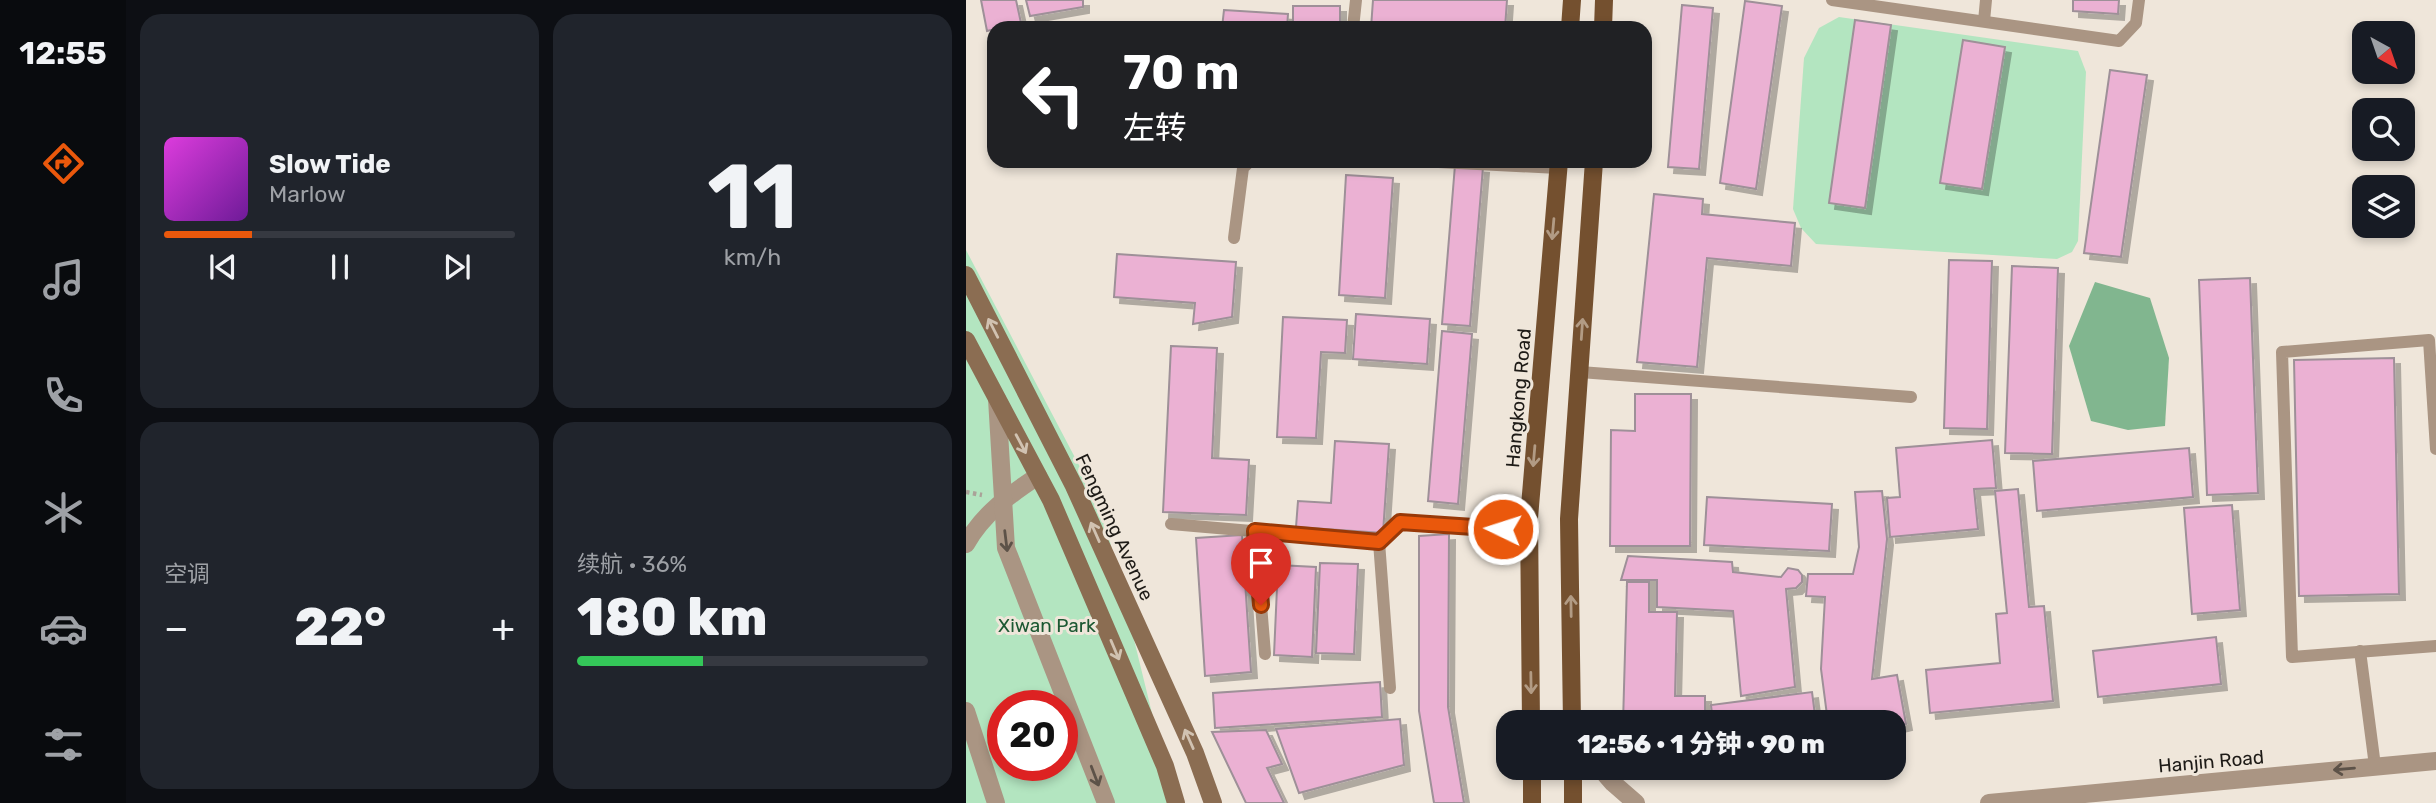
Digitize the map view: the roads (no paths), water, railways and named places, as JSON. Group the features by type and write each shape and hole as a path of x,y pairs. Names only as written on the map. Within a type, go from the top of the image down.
{"main road":[{"path":"1570,21 1572,0"},
{"path":"1603,21 1604,0"},
{"name":"Hangkong Road","path":"1531,710 1529,531 1559,168"},
{"path":"1572,710 1569,519 1594,168"},
{"name":"Fengming Avenue","path":"966,275 1074,486 1195,753 1213,803"},
{"path":"966,340 1051,500 1165,766 1177,803"},
{"path":"1532,780 1532,803"},
{"path":"1573,780 1573,803"}],"street":[{"path":"998,399 1006,548 1106,803"},
{"path":"966,544 975,528 1003,499 1038,476"},
{"path":"966,711 996,803"},
{"name":"Hanjin Road","path":"1989,803 2436,761"},
{"path":"1610,780 1636,803"}],"lane":[{"path":"1354,21 1356,0"},
{"path":"1832,0 2119,41 2136,23 2139,0"},
{"path":"1984,22 1986,0"},
{"path":"1234,238 1243,168"},
{"path":"2436,449 2429,340 2282,352 2291,657 2436,646"},
{"path":"1580,372 1911,397"},
{"path":"1171,524 1379,542 1400,522 1529,531"},
{"path":"1255,531 1265,654"},
{"path":"1379,542 1390,688"},
{"path":"2360,651 2375,766"}],"park label":[{"name":"Xiwan Park","path":"1047,625"}]}
